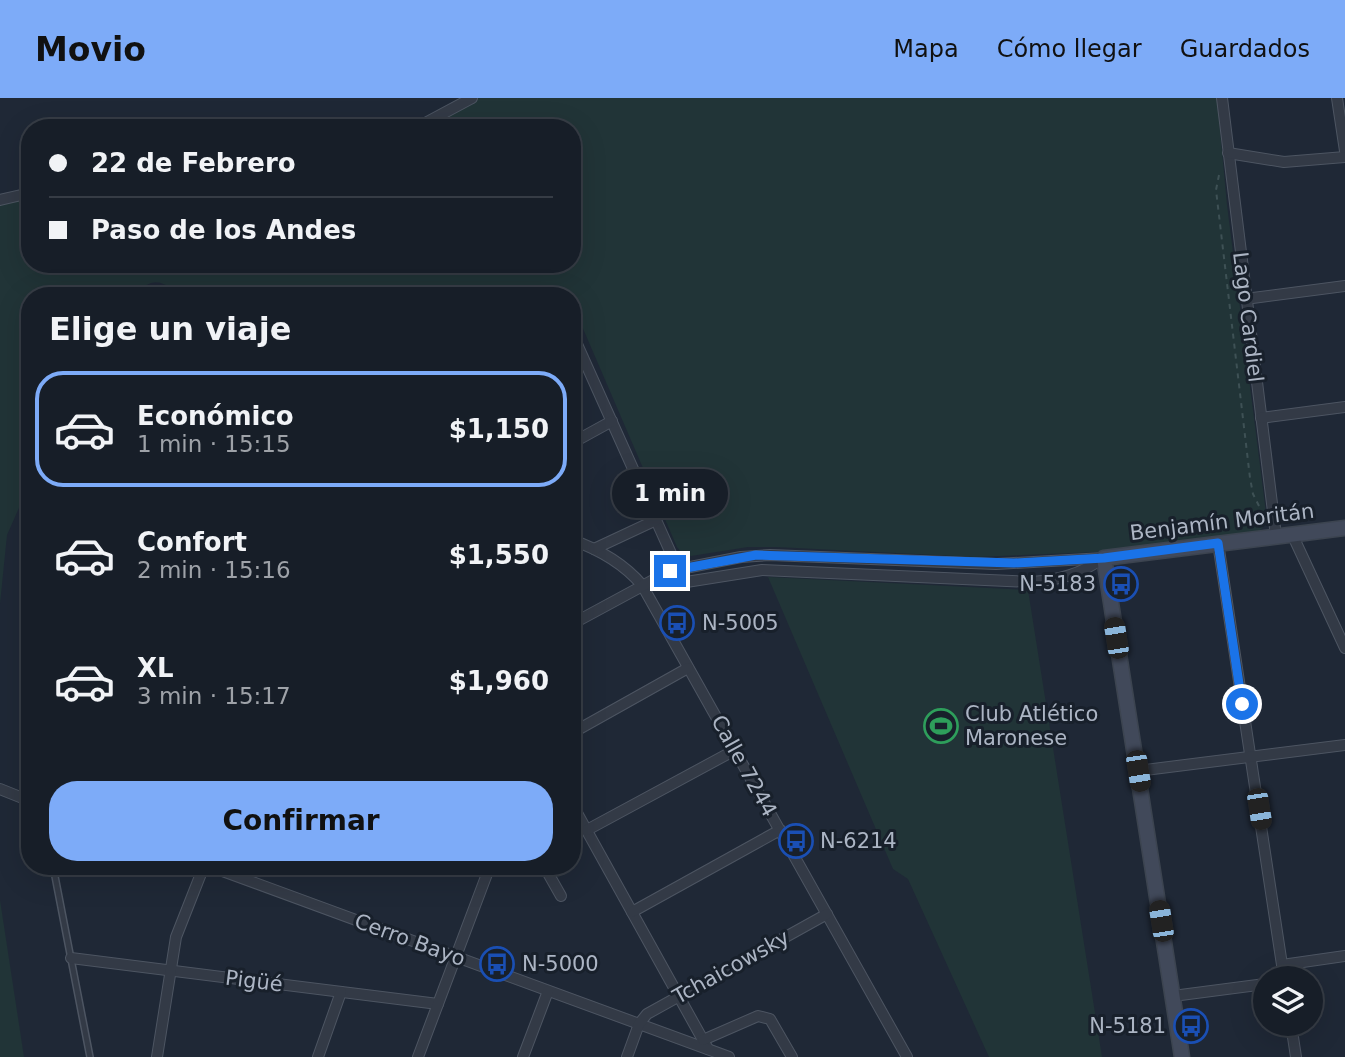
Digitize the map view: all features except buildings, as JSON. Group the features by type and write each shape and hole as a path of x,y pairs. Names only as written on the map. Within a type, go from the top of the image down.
{"street":[{"path":"433,119 472,98"},
{"name":"Lago Cardiel","path":"1222,98 1276,536"},
{"path":"1337,98 1345,151"},
{"path":"1228,153 1284,162 1345,157"},
{"path":"0,200 21,195"},
{"path":"1245,299 1345,286"},
{"path":"581,354 678,569 680,583"},
{"path":"1261,418 1345,407"},
{"path":"581,438 612,421"},
{"path":"594,549 656,520"},
{"name":"Benjamín Moritán","path":"1104,558 1345,528"},
{"path":"1292,534 1344,642"},
{"path":"1218,543 1282,965 1345,956"},
{"path":"581,544 624,568 642,585 680,583 745,572 778,570 1032,582 1057,579 1080,572 1104,558"},
{"path":"581,619 642,585 678,569 756,555 996,564 1104,558"},
{"path":"1104,558 1182,1057"},
{"name":"Calle 7244","path":"642,585 907,1057"},
{"path":"581,728 688,668"},
{"path":"1138,771 1345,745"},
{"path":"587,830 735,750"},
{"path":"0,789 21,797"},
{"path":"581,820 706,1045 758,1016 770,1019 792,1057"},
{"path":"632,912 780,830"},
{"path":"157,1057 176,937 202,875"},
{"name":"Cerro Bayo","path":"231,875 639,1024 706,1045 729,1057"},
{"path":"418,1057 487,875"},
{"path":"549,875 561,896"},
{"name":"Tchaicowsky","path":"639,1024 647,1014 678,995 827,914"},
{"name":"Pigüé","path":"71,958 438,1004"},
{"path":"1173,996 1253,986"},
{"path":"523,1057 548,991"},
{"path":"318,1057 341,992"},
{"path":"627,1057 639,1024"},
{"path":"1293,1036 1296,1057"}],"lane":[{"path":"55,875 90,1057"}],"path":[{"path":"1221,171 1216,190 1250,478 1253,494 1262,511"}],"green space":[{"path":"472,98 1217,98 1227,205 1266,513 1264,526 1258,532 1250,534 1098,552 975,557 748,547 691,556 677,547 581,324 581,287 170,287 155,282 144,287 21,287 21,503 7,535 0,604 0,200 21,195 21,273 581,273 581,119 433,119"},
{"name":"Club Atlético Maronese","path":"768,577 1028,590 1102,1057 989,1057 908,879 893,869"},
{"path":"0,900 24,1057 0,1057"}],"place":[{"name":"N-5183","path":"1121,584"},
{"name":"N-5005","path":"677,623"},
{"name":"Club Atlético Maronese","path":"941,726"},
{"name":"N-6214","path":"796,841"},
{"name":"N-5000","path":"497,964"},
{"name":"N-5181","path":"1191,1026"}],"route":[{"path":"670,571 756,555 1014,563 1104,558 1218,543 1242,704"}]}
